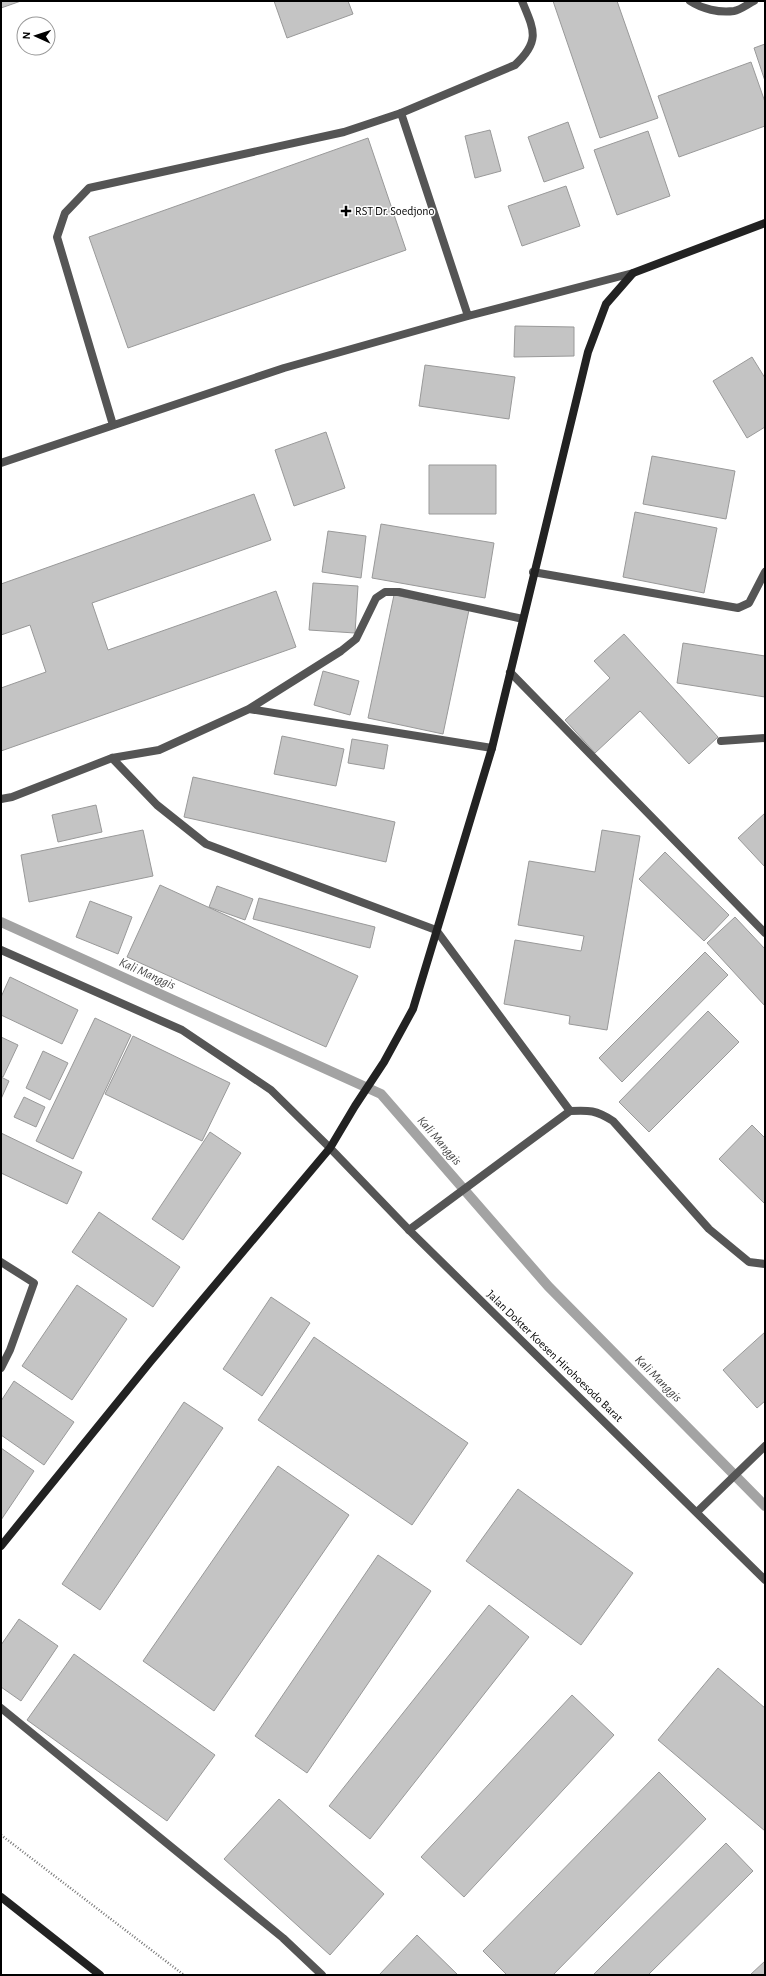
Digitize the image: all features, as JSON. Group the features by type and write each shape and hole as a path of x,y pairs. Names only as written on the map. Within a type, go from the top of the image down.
{"street":[{"path":"113,425 57,237 65,214 89,188 344,132 401,113 515,65 532,47 533,29 522,1"},
{"path":"690,1 697,6 716,11 735,11 754,1"},
{"path":"401,113 468,316"},
{"path":"1,463 284,368 468,316 633,273 765,222"},
{"path":"1,1546 151,1361 330,1148 354,1106 384,1062 413,1009 492,748 533,572 588,352 606,304 633,273"},
{"path":"533,572 738,608 749,602 765,572"},
{"path":"1,799 12,797 112,758 159,750 249,709 341,651 356,639 376,598 385,592 399,592 523,619"},
{"path":"510,672 765,933"},
{"path":"249,709 492,748"},
{"path":"721,741 765,738"},
{"path":"112,758 157,805 206,844 436,930 570,1111"},
{"name":"Jalan Dokter Koesen Hirohoesodo Barat","path":"1,950 182,1030 271,1090 330,1148 409,1230 765,1580"},
{"path":"409,1230 570,1111 587,1110 598,1112 613,1121 709,1229 749,1262 765,1264"},
{"path":"1,1262 34,1283 10,1350 1,1368"},
{"path":"697,1512 765,1446"},
{"path":"1,1708 283,1938 322,1975"},
{"path":"1,1897 100,1975"}],"path":[{"path":"1,1835 184,1975"}],"building":[{"path":"1,1 21,1 1,8"},
{"path":"274,1 348,1 353,14 287,38"},
{"path":"553,1 617,1 658,118 600,138"},
{"path":"765,44 765,81 754,48"},
{"path":"751,62 765,102 765,126 679,157 658,96"},
{"path":"568,122 584,168 544,182 528,137"},
{"path":"490,130 501,171 475,178 465,136"},
{"path":"648,131 670,196 617,215 594,150"},
{"path":"368,138 406,250 128,348 89,237"},
{"path":"566,186 580,226 522,246 508,206"},
{"path":"515,326 574,327 574,356 514,357"},
{"path":"752,357 765,378 765,427 747,438 713,381"},
{"path":"425,365 515,377 509,419 419,406"},
{"path":"326,432 345,488 294,506 275,450"},
{"path":"652,456 735,471 726,519 643,504"},
{"path":"429,465 496,465 496,514 429,514"},
{"path":"254,494 271,540 92,603 108,650 276,591 296,647 1,751 1,688 46,672 30,625 1,635 1,584"},
{"path":"635,512 717,528 704,593 623,577"},
{"path":"381,524 494,543 485,598 372,578"},
{"path":"328,531 366,536 361,578 322,572"},
{"path":"313,583 358,586 355,633 309,630"},
{"path":"394,595 469,610 443,734 368,718"},
{"path":"624,634 718,737 689,764 640,711 595,753 565,720 610,678 594,661"},
{"path":"683,643 765,656 765,697 677,683"},
{"path":"323,671 359,681 350,715 314,705"},
{"path":"282,736 344,749 336,786 274,774"},
{"path":"352,739 388,745 384,769 348,763"},
{"path":"193,777 395,822 386,862 184,817"},
{"path":"96,805 102,832 58,842 52,815"},
{"path":"765,813 765,867 738,838"},
{"path":"143,830 153,876 29,902 21,855"},
{"path":"602,830 640,836 607,1030 569,1024 570,1016 504,1004 515,940 581,951 584,936 518,925 529,861 595,872"},
{"path":"665,852 729,915 704,941 639,879"},
{"path":"160,885 358,976 326,1047 127,957"},
{"path":"217,886 253,899 245,920 209,907"},
{"path":"259,898 375,927 370,948 253,919"},
{"path":"90,901 132,917 118,954 76,937"},
{"path":"735,917 765,949 765,1006 707,943"},
{"path":"705,952 728,975 622,1082 599,1058"},
{"path":"10,977 78,1010 62,1044 1,1015 1,997"},
{"path":"708,1011 739,1042 649,1132 619,1102"},
{"path":"95,1018 131,1035 73,1159 36,1141"},
{"path":"133,1036 230,1083 202,1141 105,1094"},
{"path":"1,1037 18,1045 3,1077 1,1076"},
{"path":"43,1051 68,1063 50,1100 26,1088"},
{"path":"1,1077 9,1081 1,1099"},
{"path":"24,1097 45,1107 36,1127 14,1117"},
{"path":"752,1125 765,1138 765,1204 719,1159"},
{"path":"210,1132 241,1153 183,1240 152,1219"},
{"path":"1,1133 82,1172 67,1204 1,1173"},
{"path":"99,1212 180,1267 153,1307 72,1252"},
{"path":"77,1285 127,1319 72,1400 22,1366"},
{"path":"271,1297 310,1323 262,1396 223,1369"},
{"path":"765,1332 765,1401 757,1408 723,1370"},
{"path":"314,1337 468,1443 412,1525 258,1420"},
{"path":"14,1381 74,1422 44,1465 1,1435 1,1401"},
{"path":"184,1402 223,1428 100,1610 62,1584"},
{"path":"1,1448 34,1471 1,1520"},
{"path":"278,1466 349,1515 214,1711 143,1661"},
{"path":"518,1489 633,1573 581,1645 466,1561"},
{"path":"378,1555 431,1591 307,1773 255,1736"},
{"path":"489,1605 529,1637 370,1839 329,1806"},
{"path":"19,1619 58,1646 21,1701 1,1687 1,1645"},
{"path":"74,1654 215,1755 167,1821 27,1720"},
{"path":"718,1668 765,1708 765,1831 658,1740"},
{"path":"572,1695 614,1735 464,1897 421,1857"},
{"path":"659,1772 706,1819 553,1975 507,1975 483,1951"},
{"path":"279,1799 384,1894 330,1955 224,1859"},
{"path":"726,1843 753,1871 648,1975 593,1975"},
{"path":"417,1935 458,1975 379,1975"},
{"path":"765,1961 765,1975 750,1975"}],"waterway":[{"name":"Kali Manggis","path":"1,922 381,1094 548,1286 765,1506"}],"place":[{"name":"RST Dr. Soedjono","path":"346,211"}]}
